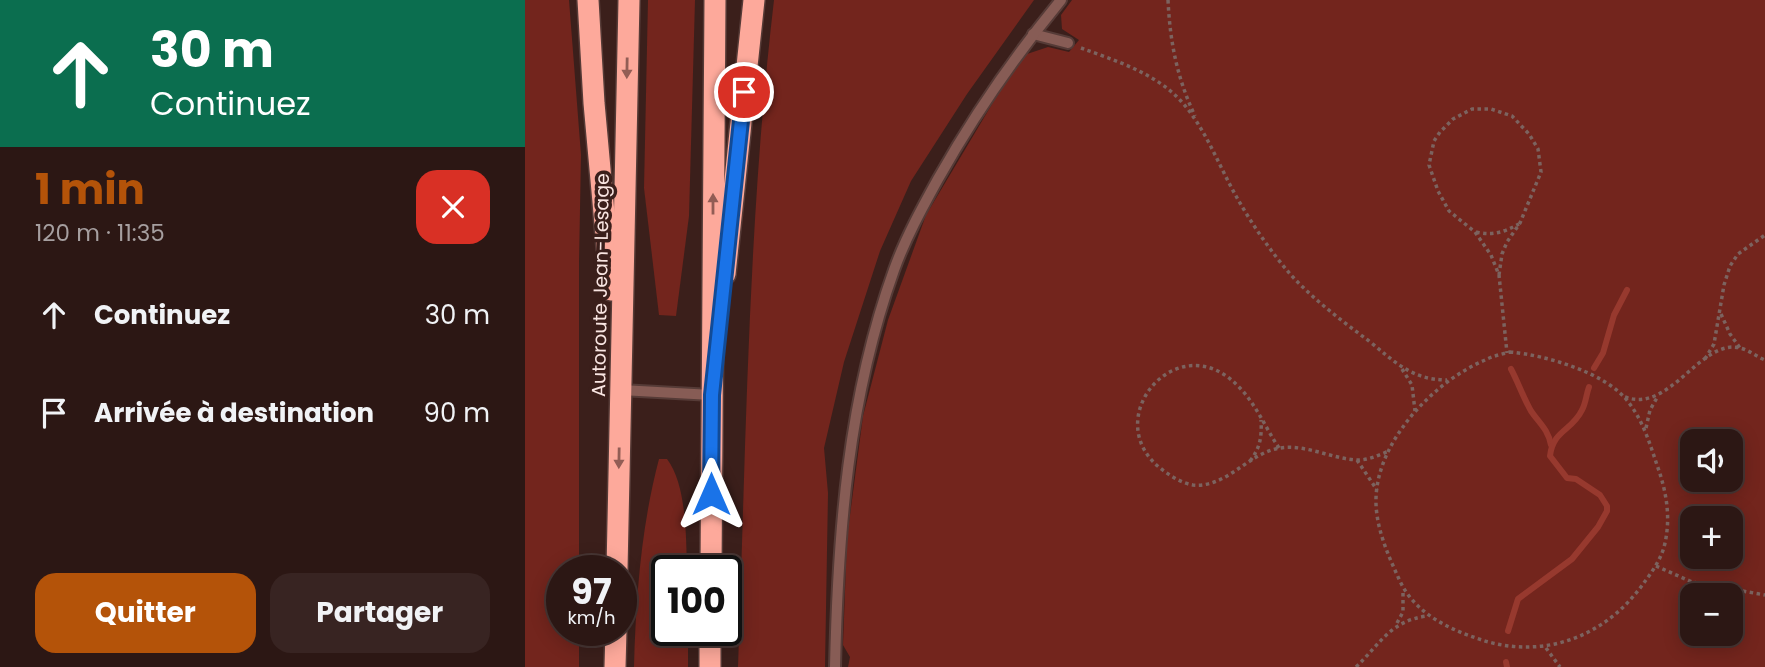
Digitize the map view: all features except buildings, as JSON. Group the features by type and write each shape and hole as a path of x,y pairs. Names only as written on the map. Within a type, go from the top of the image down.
{"highway":[{"path":"588,0 594,103 621,390"},
{"name":"Autoroute Jean-Lesage","path":"617,555 629,0"},
{"path":"711,555 715,0"},
{"path":"712,395 754,0"},
{"path":"615,667 616,646"},
{"path":"710,646 710,667"}],"lane":[{"path":"835,667 841,516 847,464 860,383 876,323 895,267 923,207 994,86 1061,0"},
{"path":"1033,34 1068,43"},
{"path":"621,390 712,395"}],"path":[{"path":"1168,0 1170,34 1185,95 1237,198 1291,275 1331,312 1411,374 1433,380 1450,380"},
{"path":"1068,43 1118,61 1159,83 1179,98 1199,124"},
{"path":"1499,275 1491,255 1475,232 1449,211 1438,191 1429,165 1434,141 1440,132 1453,119 1472,109 1491,108 1512,116 1529,134 1538,149 1541,172 1520,223 1502,254 1499,275 1507,353"},
{"path":"1475,232 1486,235 1502,233 1520,223"},
{"path":"1704,360 1714,344 1730,266 1738,254 1765,235"},
{"path":"1720,311 1730,334 1740,348"},
{"path":"1624,397 1642,401 1659,395 1704,360 1726,348 1740,348 1765,360"},
{"path":"1507,353 1529,353 1564,364 1605,382 1624,397 1645,430 1668,507 1665,544 1656,566 1632,599 1609,620 1576,639 1546,648 1514,648 1490,644 1452,630 1422,612 1403,588 1383,544 1376,504 1378,477 1389,451 1415,412 1450,380 1485,360 1507,353"},
{"path":"1279,448 1257,408 1237,384 1217,371 1197,364 1176,368 1163,377 1145,395 1138,414 1139,432 1144,448 1154,463 1170,476 1190,485 1208,485 1279,448 1301,449 1357,460 1389,451"},
{"path":"1401,367 1412,385 1415,412"},
{"path":"1645,430 1650,410 1659,395"},
{"path":"1248,464 1257,453 1262,439 1261,418"},
{"path":"1357,460 1368,473 1377,491"},
{"path":"1656,566 1692,582 1765,595"},
{"path":"1396,626 1403,612 1403,588"},
{"path":"1356,667 1396,626 1408,618 1429,615"},
{"path":"1546,648 1560,667"}],"shaded area":[{"path":"525,0 569,0 581,155 579,555 546,555 546,646 579,646 579,667 525,667"},
{"path":"648,0 695,0 689,216 676,316 659,315 644,188"},
{"path":"774,0 1034,0 967,94 911,181 880,251 844,362 824,448 828,493 825,667 738,667 739,646 742,646 742,555 753,249"},
{"path":"1072,0 1765,0 1765,667 848,667 850,657 843,645 847,538 863,416 888,320 926,215 1004,84 1024,55 1048,47 1069,52 1079,40 1062,29 1061,15"},
{"path":"659,459 667,459 674,470 682,497 686,555 651,555 651,646 688,646 688,667 634,667 641,562"}],"waterway":[{"path":"1594,368 1603,353 1614,315 1627,290"},
{"path":"1511,369 1551,445"},
{"path":"1508,631 1518,599 1572,559 1598,527 1607,511 1600,495 1576,479 1567,478 1550,456 1555,441 1582,410 1589,387"},
{"path":"1506,662 1507,667"}],"route":[{"path":"711,494 712,395 744,92"}]}
